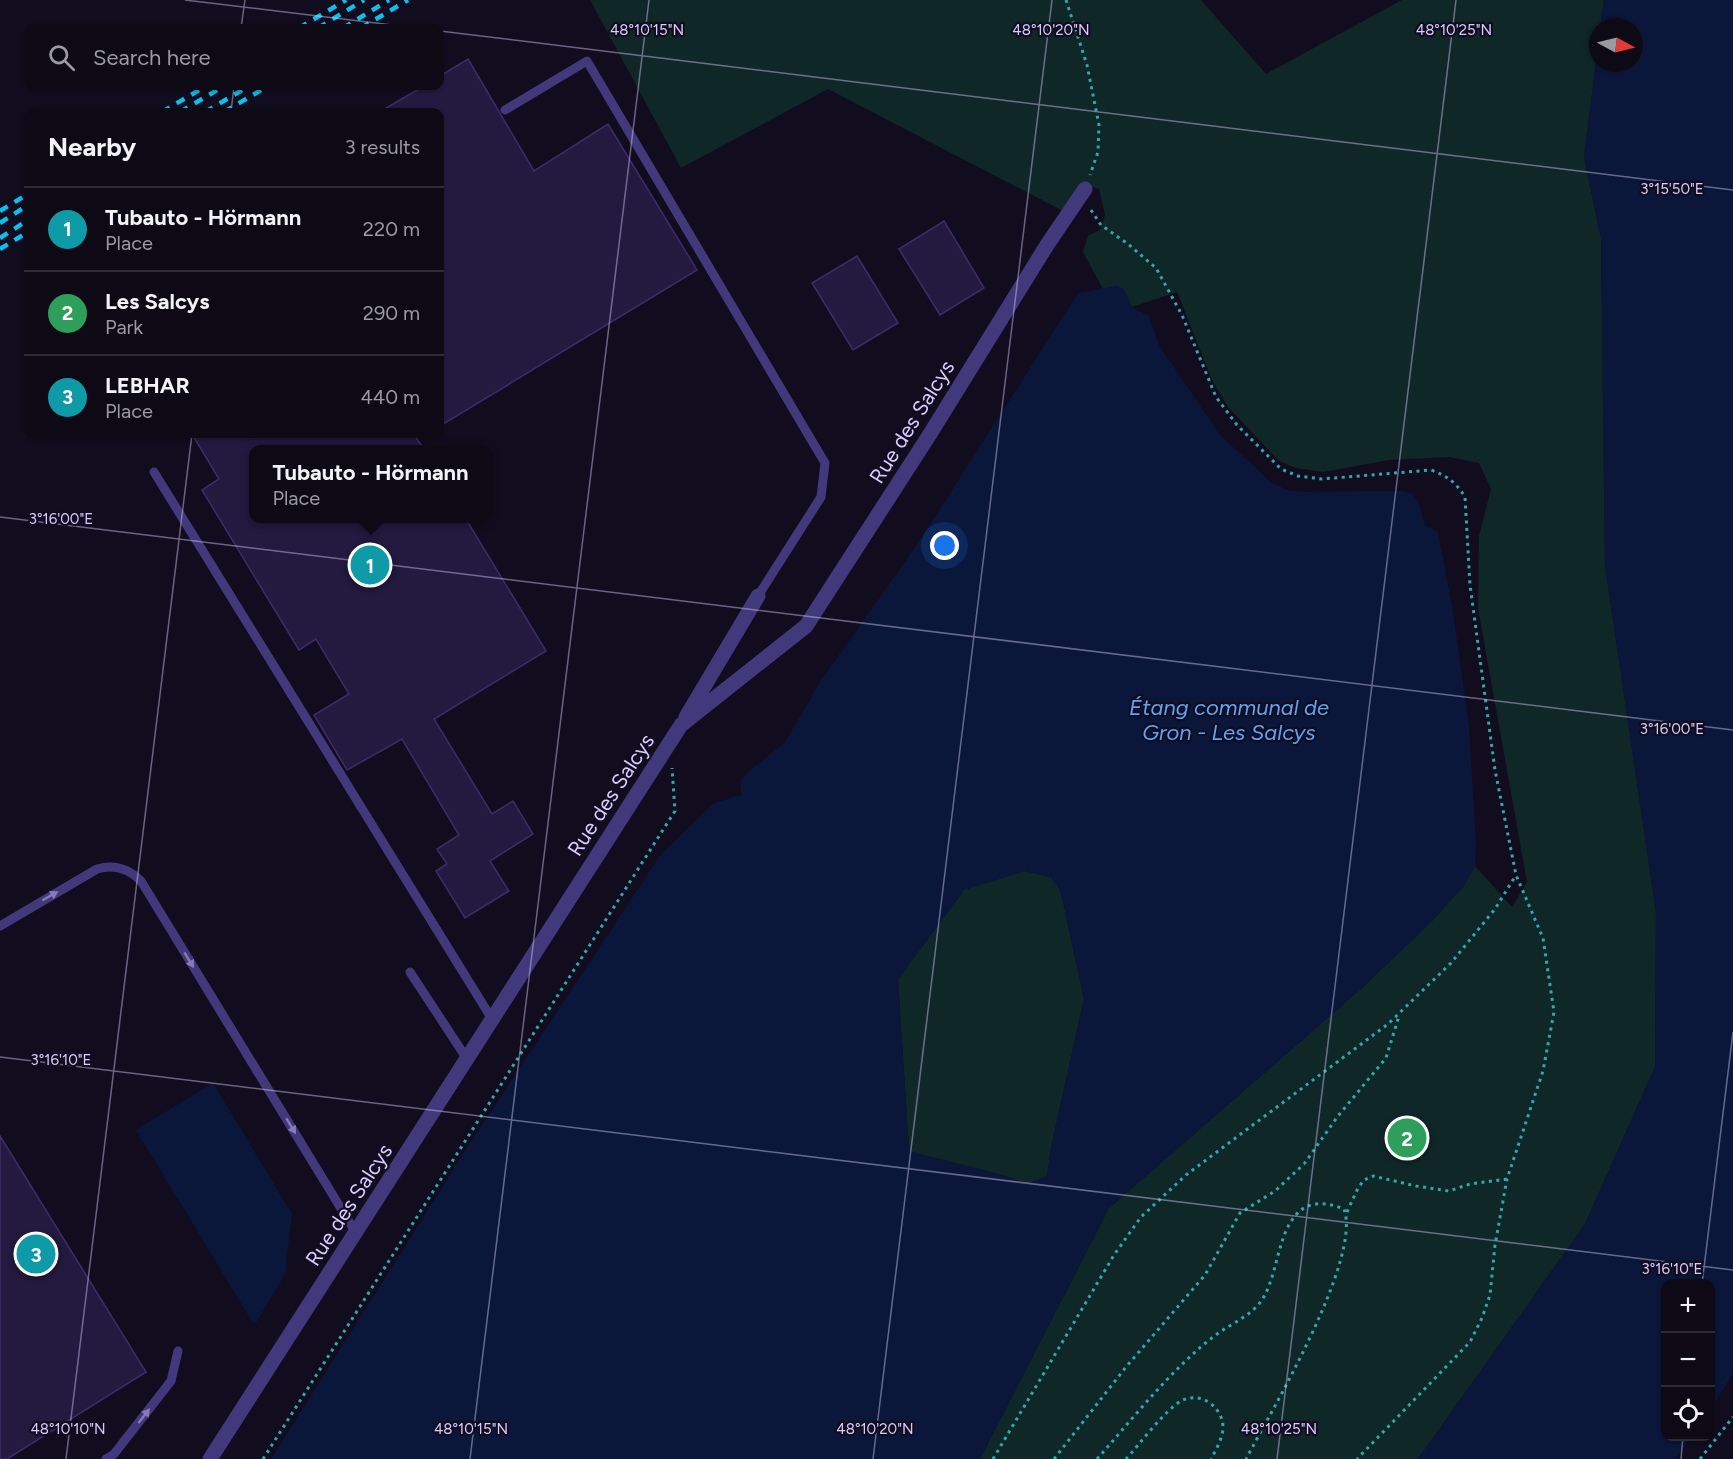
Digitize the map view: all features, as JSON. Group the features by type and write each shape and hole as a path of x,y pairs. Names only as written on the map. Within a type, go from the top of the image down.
{"street":[{"name":"Rue des Salcys","path":"210,1459 681,725 806,626 930,434 1047,245 1085,189"},
{"path":"681,725 758,596"}],"lane":[{"path":"505,110 587,61 825,463 821,497 758,596"},
{"path":"154,472 492,1019"},
{"path":"0,926 97,869 107,866 132,872 141,881 356,1233"},
{"path":"410,972 467,1059"},
{"path":"106,1459 114,1454 171,1381 178,1351"}],"path":[{"path":"1066,0 1087,65 1099,125 1098,152 1085,189 1090,207 1101,225 1156,268 1182,315 1216,397 1237,425 1281,469 1298,476 1322,479 1431,470 1446,475 1465,497 1470,585 1492,747 1516,875 1543,938 1554,1012 1543,1071 1507,1179 1495,1245 1490,1295 1482,1318 1470,1342 1357,1459"},
{"path":"263,1459 675,811 670,743"},
{"path":"993,1459 1114,1255 1141,1217 1186,1175 1399,1014 1451,963 1495,909 1516,875"},
{"path":"1054,1459 1126,1367 1205,1275 1240,1213 1275,1191 1304,1164 1338,1116 1386,1058 1399,1014"},
{"path":"1346,1214 1358,1188 1364,1180 1373,1176 1449,1191 1470,1184 1507,1179"},
{"path":"1097,1459 1164,1383 1193,1354 1211,1338 1260,1304 1294,1216 1308,1206 1324,1202 1344,1209 1348,1219 1336,1274 1317,1325 1246,1459"},
{"path":"1125,1459 1181,1401 1195,1398 1205,1400 1219,1410 1223,1420 1223,1432 1211,1459"},
{"path":"1700,1459 1733,1417"}],"green space":[{"path":"590,0 1201,0 1266,74 1402,0 1604,0 1601,18 1589,18 1589,72 1595,72 1584,157 1601,238 1605,565 1656,912 1655,1067 1585,1224 1418,1459 980,1459 1109,1208 1363,987 1431,922 1463,887 1475,866 1512,907 1527,882 1478,608 1479,536 1491,489 1479,463 1450,457 1389,460 1323,472 1296,468 1279,461 1228,407 1212,380 1177,292 1132,307 1117,286 1103,289 1083,252 1088,236 1100,230 1105,215 1099,189 1091,186 1063,211 828,89 681,168"},
{"path":"1024,871 1051,877 1061,892 1084,999 1051,1148 1047,1176 1028,1184 909,1151 898,979 964,890"}],"water":[{"path":"1604,0 1733,0 1733,1374 1715,1402 1715,1279 1661,1279 1661,1441 1688,1441 1676,1459 1418,1459 1585,1224 1655,1067 1656,912 1605,565 1601,238 1584,157 1595,72 1643,72 1643,18 1601,18"},
{"name":"Étang communal de Gron - Les Salcys","path":"1117,286 1124,289 1132,307 1149,316 1159,345 1220,435 1271,482 1287,490 1303,492 1401,491 1411,493 1418,501 1425,525 1438,532 1453,612 1469,726 1476,843 1475,866 1463,887 1431,922 1363,987 1109,1208 980,1459 271,1459 465,1151 661,854 714,803 741,795 741,778 785,742 822,679 917,545 1078,293","holes":["1024,871 1051,877 1061,892 1084,999 1051,1148 1047,1176 1027,1184 1002,1175 909,1151 898,979 964,890"]},
{"path":"213,1083 292,1214 285,1274 256,1323 253,1323 136,1130"}],"building":[{"path":"468,59 534,171 608,124 697,270 444,424 444,108 386,108 417,90 444,90 444,74"},
{"path":"944,221 984,288 940,315 899,249"},
{"path":"857,256 898,323 853,350 812,283"},
{"path":"194,438 416,438 421,445 249,445 249,523 468,523 546,651 434,719 492,814 513,801 533,834 490,861 509,891 465,918 436,871 447,864 437,849 459,835 402,739 347,770 314,715 349,694 316,639 299,650 202,490 219,479"},
{"path":"0,1136 146,1372 7,1459 0,1459"}],"railway":[{"path":"306,24 346,0"},
{"path":"325,24 364,0"},
{"path":"350,24 389,0"},
{"path":"368,24 408,0"},
{"path":"169,108 199,90"},
{"path":"187,108 217,90"},
{"path":"212,108 242,90"},
{"path":"231,108 261,90"},
{"path":"0,211 24,196"},
{"path":"0,223 24,208"},
{"path":"0,238 24,223"},
{"path":"0,249 24,234"}],"place":[{"name":"Tubauto - Hörmann","path":"370,565"},
{"name":"Les Salcys","path":"1407,1138"},
{"name":"LEBHAR","path":"36,1254"}]}
